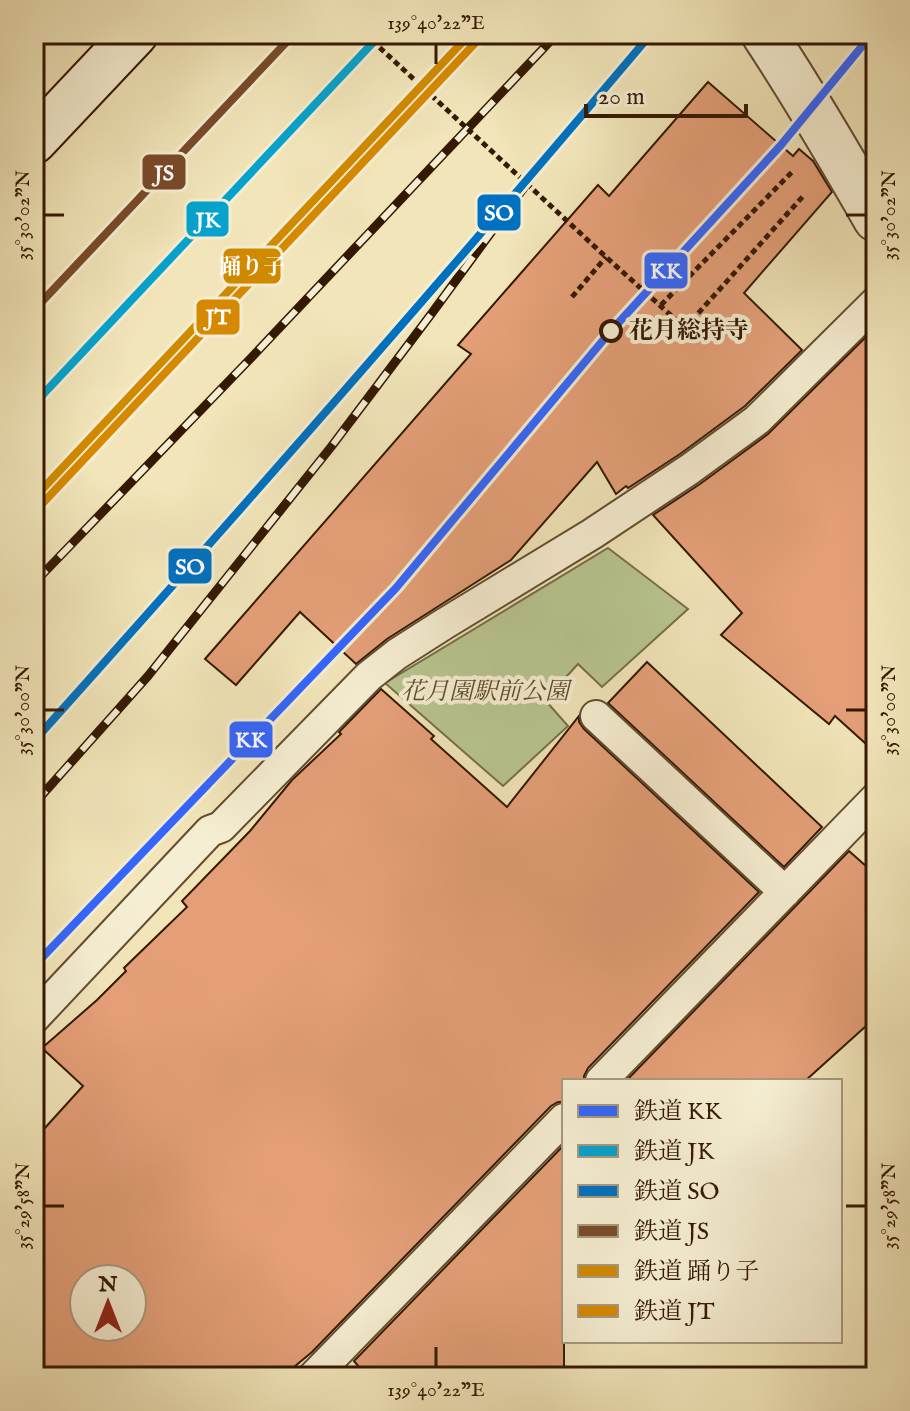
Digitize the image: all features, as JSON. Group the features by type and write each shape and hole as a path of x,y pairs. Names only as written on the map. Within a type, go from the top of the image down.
{"street":[{"path":"34,141 135,34"},
{"path":"764,34 876,219"}],"lane":[{"path":"34,1018 210,831 221,827 369,676 397,654 592,534 713,453 757,420 876,302"},
{"path":"596,716 785,892"},
{"path":"603,1079 876,798"},
{"path":"313,1377 562,1121"}],"path":[{"path":"365,34 685,328 840,155"},
{"path":"661,305 770,194"},
{"path":"572,297 606,257"}],"green space":[{"name":"花月園駅前公園","path":"608,548 688,609 602,687 578,664 545,700 568,726 503,786 385,683"}],"building":[{"path":"708,82 793,156 799,149 813,161 832,192 744,293 802,350 745,406 628,488 626,486 616,494 597,462 511,560 387,639 356,664 300,612 236,685 205,659 471,354 458,345 598,185 609,196"},
{"path":"876,327 876,753 835,716 829,724 721,635 742,613 653,515 768,434"},
{"path":"647,662 822,827 784,867 608,703"},
{"path":"381,689 507,807 579,716 584,729 759,892 588,1068 584,1079 562,1079 562,1102 551,1106 312,1352 282,1377 34,1377 34,1140 83,1086 42,1048 97,1000 126,971 124,968 187,907 182,901 250,831 292,780 341,734 339,732"},
{"path":"849,851 876,875 876,1017 807,1079 628,1079"},
{"path":"562,1147 564,1377 367,1377 354,1361"}],"railway":[{"path":"34,583 557,34"},
{"path":"34,804 148,676 331,447 542,163"}],"rail line":[{"name":"JS","path":"34,310 294,34"},
{"name":"JK","path":"34,404 381,34"},
{"name":"踊り子","path":"34,498 470,34"},
{"name":"SO","path":"34,741 345,390 651,34"},
{"name":"KK","path":"34,966 396,588 610,332 781,145 872,34"},
{"name":"JT","path":"41,505 477,41"}],"place":[{"name":"花月総持寺","path":"611,331"}]}
